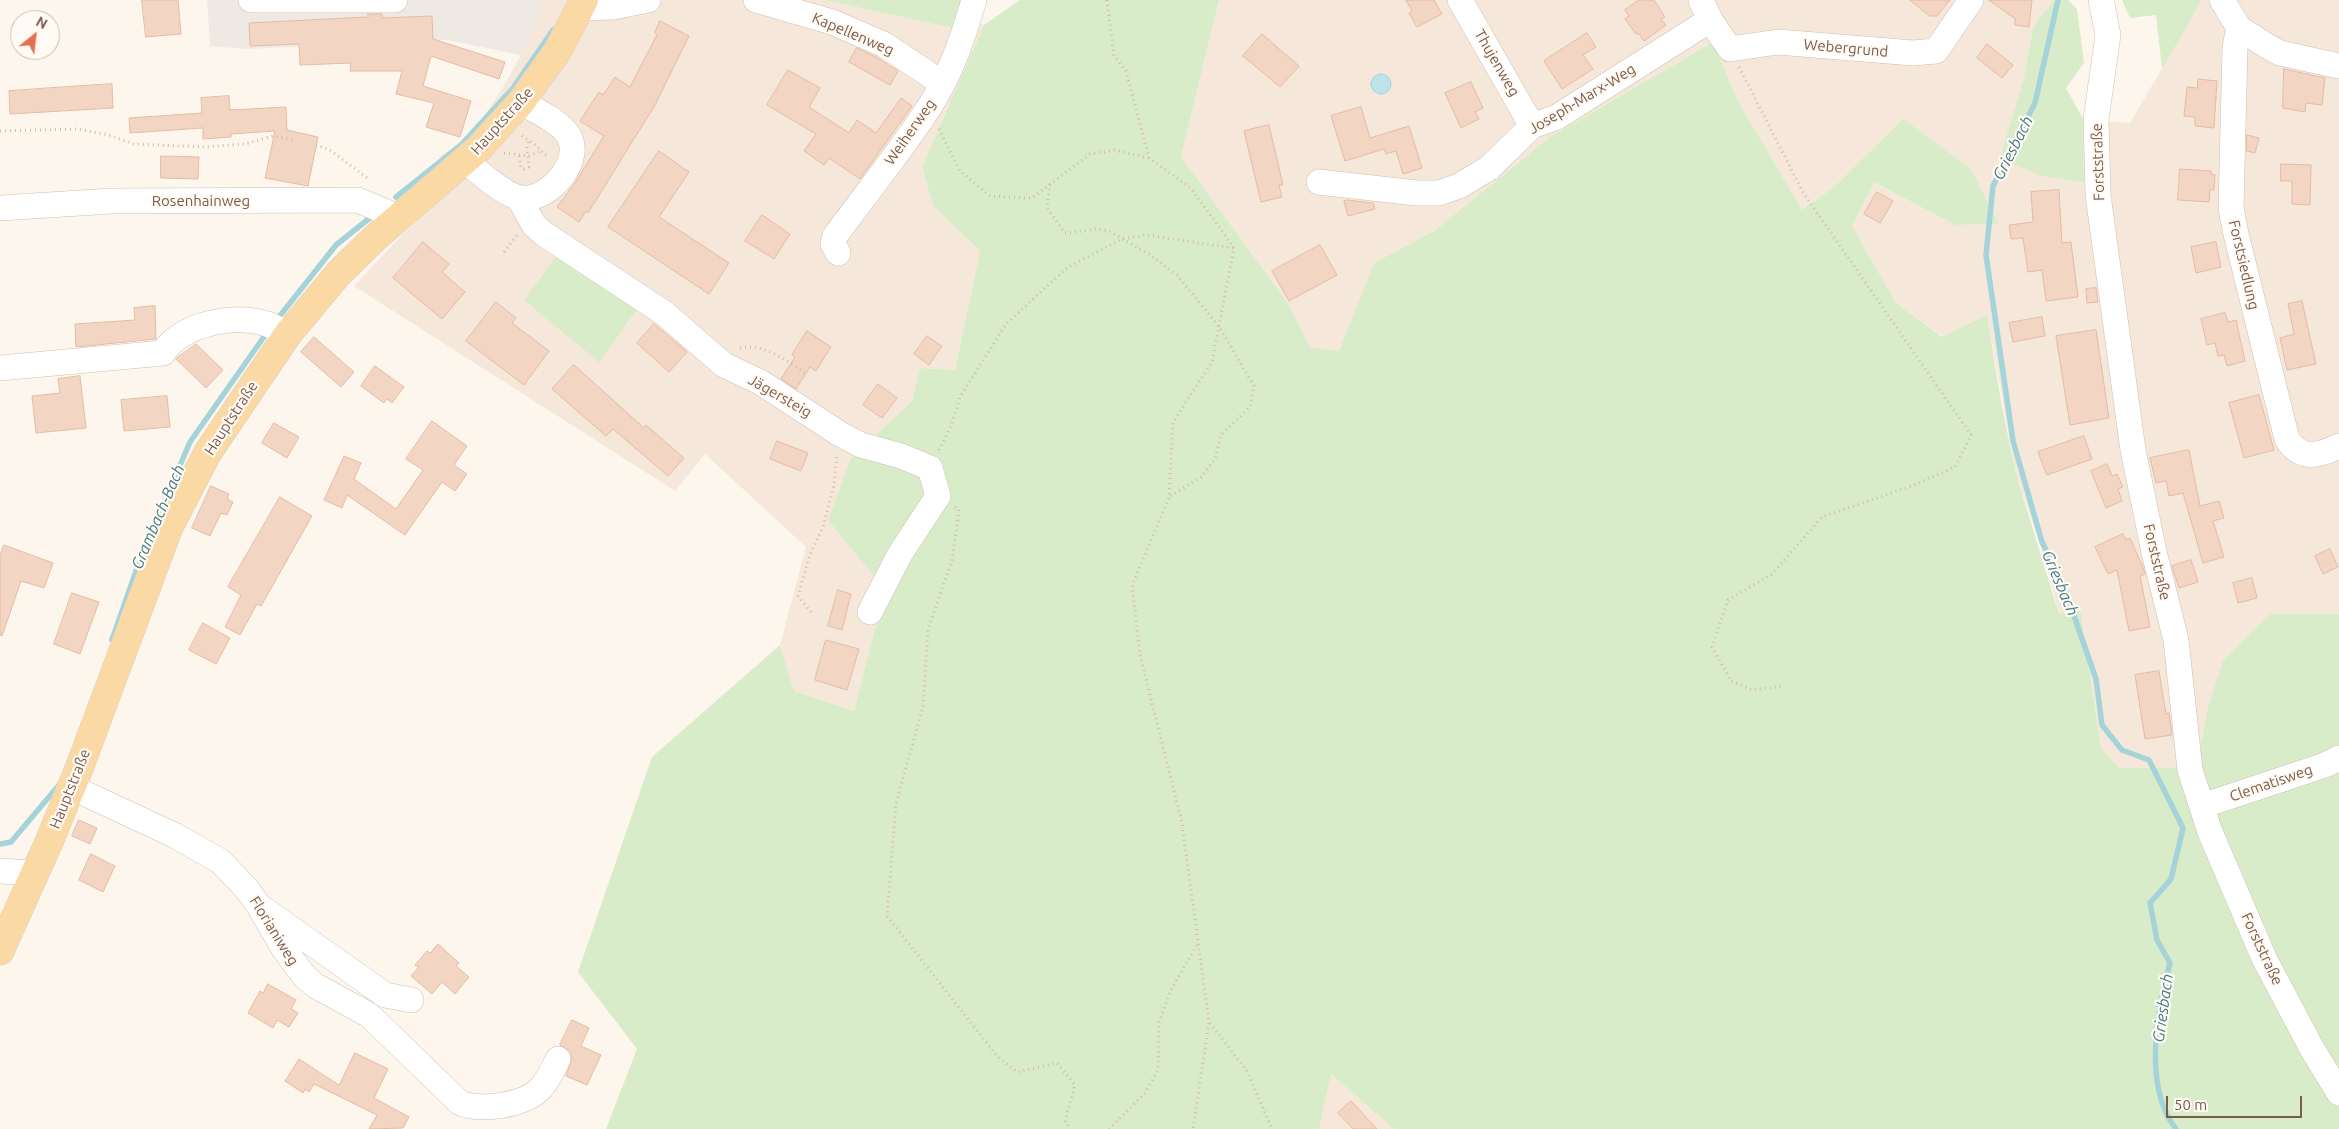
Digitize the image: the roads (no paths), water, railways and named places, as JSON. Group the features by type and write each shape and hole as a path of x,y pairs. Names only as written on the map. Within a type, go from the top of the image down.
{"main road":[{"name":"Hauptstraße","path":"0,951 71,787 160,551 182,500 222,429 288,334 339,272 398,217 472,166 543,74 582,4"}],"street":[{"path":"252,0 395,0"},
{"path":"582,4 613,7 648,0"},
{"name":"Kapellenweg","path":"756,0 832,22 883,44 942,83"},
{"name":"Weiherweg","path":"838,253 832,244 835,236 928,109 942,83 962,41 974,0"},
{"name":"Thujenweg","path":"1460,0 1532,126"},
{"name":"Webergrund","path":"1705,10 1730,49 1778,42 1913,53 1936,50 1971,0"},
{"name":"Forststraße","path":"2101,0 2108,35 2096,119 2098,195 2133,450 2154,552 2176,640 2190,770 2210,832 2264,958 2339,1094"},
{"path":"2222,0 2239,28 2280,53 2339,66"},
{"name":"Joseph-Marx-Weg","path":"1320,182 1416,193 1439,193 1459,186 1489,168 1532,126 1557,117 1705,10"},
{"name":"Forstsiedlung","path":"2239,28 2235,47 2231,208 2242,263 2287,439 2298,452 2310,455 2327,452 2339,446"},
{"path":"472,166 519,198 539,195 556,182 568,166 572,146 566,132 555,122 521,102"},
{"name":"Jägersteig","path":"519,198 534,225 544,234 664,313 724,365 768,387 840,434 861,445 901,456 930,468 938,496 900,554 870,612"},
{"name":"Rosenhainweg","path":"0,208 112,201 358,200 398,217"},
{"path":"0,368 163,353 170,341 188,331 239,320 267,324 288,334"},
{"name":"Clematisweg","path":"2202,806 2339,758"},
{"name":"Florianiweg","path":"71,787 204,850 234,874 259,906 284,949 305,977 316,986 369,1015 460,1103 478,1106 506,1105 534,1095 544,1084 558,1059"},
{"path":"0,871 35,873"},
{"path":"259,906 385,995 411,1000"}],"water":[{"path":"1381,74 1388,77 1391,84 1388,91 1381,94 1374,91 1371,84 1374,77"}],"waterway":[{"name":"Griesbach","path":"2058,0 2035,103 1993,186 1986,255 2013,441 2042,542 2063,584 2096,679 2102,725 2122,750 2149,760 2183,828 2171,879 2150,903 2157,940 2170,963 2157,1026 2156,1071 2159,1092 2166,1112 2176,1129"},
{"name":"Grambach-Bach","path":"396,197 460,146 513,88 553,30"},
{"name":"Grambach-Bach","path":"275,322 336,245 371,217"},
{"name":"Grambach-Bach","path":"112,640 142,554 190,442 268,331"},
{"name":"Grambach-Bach","path":"0,844 11,842 59,785"}]}
